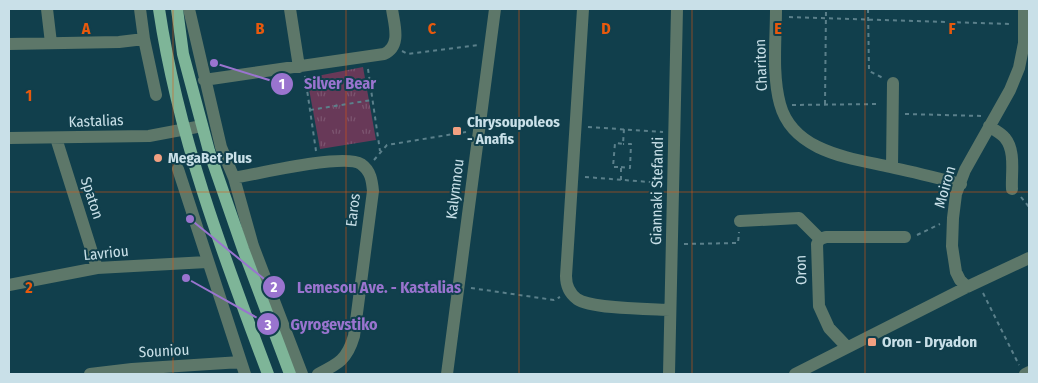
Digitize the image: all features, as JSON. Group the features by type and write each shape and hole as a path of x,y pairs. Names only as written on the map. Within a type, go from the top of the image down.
{"main road":[{"path":"159,9 184,130 222,254 268,374"},
{"path":"177,9 183,54 202,126 243,249 290,374"}],"street":[{"path":"46,9 51,43"},
{"path":"140,9 144,39 156,95"},
{"path":"189,9 221,147 234,178 253,246 302,374"},
{"path":"290,9 301,67"},
{"path":"204,80 384,54 394,47 396,40 392,9"},
{"name":"Kalymnou","path":"447,374 495,9"},
{"path":"583,9 566,286 576,298 592,305 670,310"},
{"name":"Giannaki Stefandi","path":"669,374 678,9"},
{"name":"Moiron","path":"972,284 960,280 956,272 952,246 956,194 965,170 1010,90 1019,68 1024,43 1024,9"},
{"name":"Chariton","path":"776,13 776,84 784,115 795,130 824,150 845,157 961,184"},
{"path":"9,44 119,42 144,39"},
{"path":"892,167 893,83"},
{"path":"992,121 1009,145 1012,189"},
{"name":"Kastalias","path":"9,138 149,136 202,126"},
{"name":"Spaton","path":"56,138 97,268"},
{"path":"234,178 318,163 359,163 367,170"},
{"path":"178,169 243,368"},
{"name":"Earos","path":"318,374 339,363 350,351 354,336 373,191 372,179 367,170"},
{"path":"740,220 799,218 820,239"},
{"name":"Oron","path":"847,347 830,328 819,306 816,250 820,239 826,237 905,237"},
{"path":"795,374 972,284 1029,258"},
{"name":"Lavriou","path":"9,286 97,268 207,262"},
{"name":"Souniou","path":"90,374 243,368"}],"path":[{"path":"825,104 826,9"},
{"path":"868,9 869,71 893,83"},
{"path":"776,13 826,18 1024,25"},
{"path":"394,47 408,54 490,43"},
{"path":"366,57 380,152"},
{"path":"301,67 318,163"},
{"path":"310,110 372,100"},
{"path":"780,105 825,104 892,109 992,121"},
{"path":"581,126 664,132"},
{"path":"367,170 387,145 479,129"},
{"path":"623,144 624,129"},
{"path":"614,143 623,144 631,144 630,168 613,167 614,143"},
{"path":"621,167 621,180"},
{"path":"572,176 673,184"},
{"path":"905,237 919,235 953,218"},
{"path":"672,244 738,243"},
{"path":"972,284 1024,371"},
{"path":"458,287 554,300 570,293"}],"green space":[{"path":"363,67 376,140 320,149 307,78"}],"place":[{"name":"Silver Bear","path":"214,63"},
{"name":"Chrysoupoleos - Anafis","path":"457,131"},
{"name":"MegaBet Plus","path":"158,158"},
{"name":"Lemesou Ave. - Kastalias","path":"190,219"},
{"name":"Gyrogevstiko","path":"186,278"},
{"name":"Oron - Dryadon","path":"872,342"}]}
